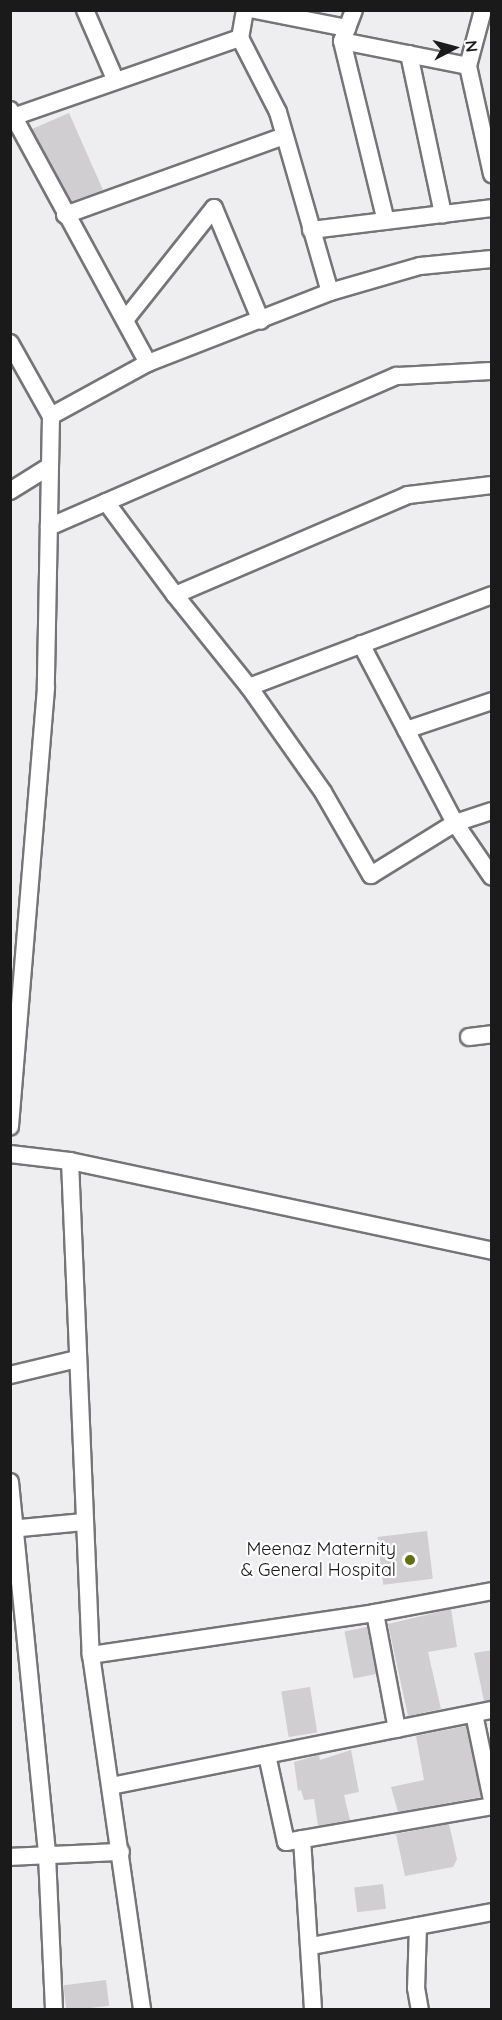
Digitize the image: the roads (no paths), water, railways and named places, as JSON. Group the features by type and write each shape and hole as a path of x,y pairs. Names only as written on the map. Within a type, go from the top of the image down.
{"street":[{"path":"85,10 115,79"},
{"path":"245,10 240,38 278,112 330,292"},
{"path":"255,10 409,54 468,66"},
{"path":"354,10 345,35 386,221"},
{"path":"483,10 468,66 492,174"},
{"path":"148,363 12,115 240,38"},
{"path":"409,54 443,214"},
{"path":"65,215 284,136"},
{"path":"125,320 213,208 261,321"},
{"path":"311,230 492,208"},
{"path":"51,416 148,363 261,321 330,292 420,266 492,259"},
{"path":"10,343 51,416 46,688 10,1127"},
{"path":"49,527 397,376 492,371"},
{"path":"10,491 50,466"},
{"path":"175,595 408,495 492,485"},
{"path":"106,502 175,595 249,687 323,792 371,875 455,823 492,810"},
{"path":"249,687 492,595"},
{"path":"361,644 455,823 492,877"},
{"path":"406,730 492,701"},
{"path":"469,1037 492,1034"},
{"path":"10,1154 70,1161 492,1251"},
{"path":"70,1161 91,1654 142,2010"},
{"path":"10,1375 77,1359"},
{"path":"10,1482 47,1855 54,2010"},
{"path":"13,1529 84,1522"},
{"path":"91,1654 375,1613 492,1591"},
{"path":"375,1613 397,1729"},
{"path":"111,1786 492,1710"},
{"path":"474,1714 492,1800"},
{"path":"267,1755 286,1842 492,1806"},
{"path":"302,1839 312,1946 314,2010"},
{"path":"10,1857 121,1852"},
{"path":"312,1946 491,1912"},
{"path":"418,1926 416,1988 420,2010"}],"place":[{"name":"Meenaz Maternity & General Hospital","path":"410,1560"}]}
